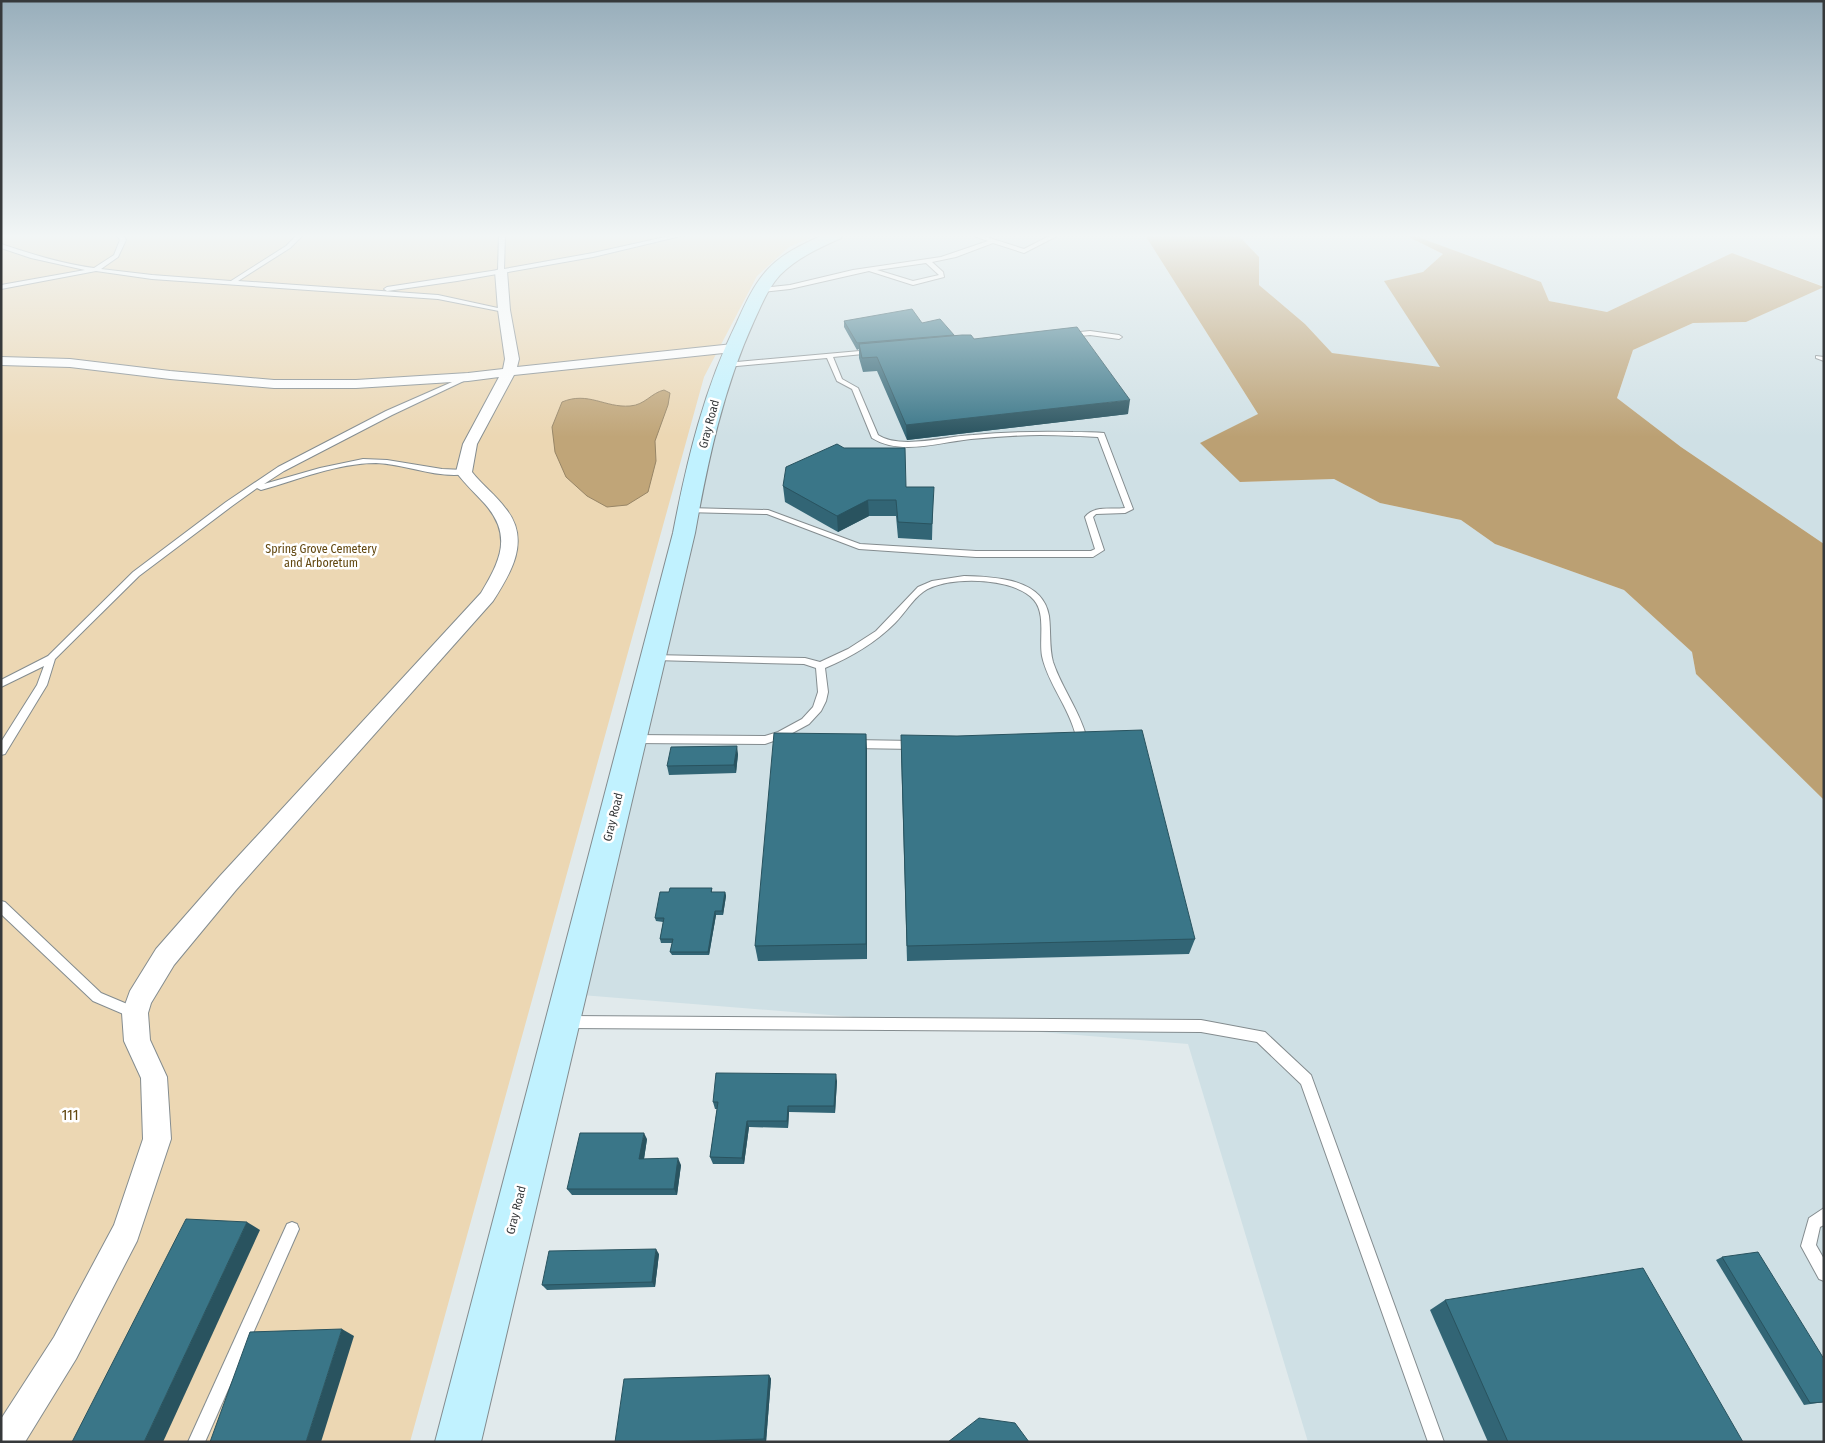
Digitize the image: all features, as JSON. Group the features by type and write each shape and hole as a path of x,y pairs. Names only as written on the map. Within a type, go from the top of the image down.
{"street":[{"path":"6,1442 65,1348 127,1231 157,1139 154,1077 137,1042 135,1013 139,1000 165,957 228,883 487,597 504,569 510,548 510,532 502,513 472,484 464,472 470,444 509,372 512,359 503,302"},
{"name":"Gray Road","path":"458,1442 653,656 711,411 729,356 756,302"},
{"path":"1,361 70,363 170,375 274,384 356,384 729,356"}],"lane":[{"path":"465,302 504,310"},
{"path":"1061,336 1090,333 1119,337"},
{"path":"729,356 829,356 878,351"},
{"path":"688,510 768,512 859,546 976,554 1093,554 1100,550 1089,517 1094,512 1125,511 1129,509 1100,435 1040,433 970,437 910,444 881,440 875,436 855,388 839,380 829,356"},
{"path":"1,684 51,658 136,574 228,504 281,469 389,413 468,377"},
{"path":"228,504 270,484 338,467 374,461 413,464 447,472 464,472"},
{"path":"653,656 805,661 820,666 845,656 866,644 895,618 921,589 929,585 956,579 994,580 1016,584 1026,589 1038,599 1043,611 1048,662 1079,723 1082,739 1064,740"},
{"path":"1,752 42,685 51,658"},
{"path":"632,739 764,740 790,735 808,720 821,701 823,680 820,666"},
{"path":"841,744 927,745"},
{"path":"1,906 97,997 135,1013"},
{"path":"562,1022 1201,1026 1260,1036 1306,1080 1436,1442"},
{"path":"1824,1215 1814,1223 1808,1246 1824,1274"},
{"path":"196,1442 292,1229"}],"shaded area":[{"path":"760,302 1188,302 1258,414 1240,482 1334,479 1380,503 1461,520 1495,544 1624,590 1692,652 1696,674 1824,800 1824,1442 1308,1442 1188,1044 569,994 711,411"},
{"path":"1188,302 1279,302 1305,324 1332,353 1440,367 1398,302 1556,302 1607,312 1627,302 1790,302 1746,322 1693,323 1633,350 1617,398 1681,447 1824,544 1824,800 1696,674 1692,652 1624,590 1495,544 1461,520 1380,503 1334,479 1240,482 1200,443 1258,414"},
{"path":"1279,302 1399,302 1441,368 1332,353 1305,324"},
{"path":"1556,302 1627,302 1607,312"},
{"path":"1788,302 1824,302 1824,544 1681,447 1617,398 1633,350 1693,323 1746,322"},
{"path":"664,390 670,393 668,405 655,441 656,461 648,492 627,505 607,507 587,496 566,477 555,452 552,427 562,402 580,398 612,405 630,406 640,403"}],"green space":[{"name":"Spring Grove Cemetery and Arboretum","path":"1,302 743,302 704,377 410,1442 1,1442"}],"building":[{"path":"912,309 922,323 940,319 954,335 857,343 844,321"},
{"path":"1077,327 1130,400 906,425 877,357 862,358 859,344 962,335 971,335 974,339"},
{"path":"837,444 844,448 905,448 906,487 934,487 932,524 898,522 896,500 868,500 837,516 783,486 786,467"},
{"path":"1142,730 1195,939 907,946 901,735 957,736"},
{"path":"774,733 866,734 866,944 755,946"},
{"path":"737,746 734,765 667,766 671,747"},
{"path":"670,888 712,888 711,892 725,892 722,911 715,911 708,952 670,952 673,939 660,939 664,918 655,918 660,892 669,892"},
{"path":"716,1073 836,1074 834,1106 788,1106 787,1121 747,1121 742,1158 710,1157 718,1102 713,1102"},
{"path":"580,1133 644,1133 639,1159 678,1158 674,1189 567,1189"},
{"path":"186,1219 247,1222 144,1442 72,1442"},
{"path":"656,1249 652,1282 542,1285 549,1251"},
{"path":"1758,1252 1824,1359 1824,1402 1810,1403 1722,1257"},
{"path":"1643,1268 1743,1442 1508,1442 1445,1300"},
{"path":"342,1329 306,1442 210,1442 250,1332"},
{"path":"769,1375 764,1439 615,1442 624,1379"},
{"path":"979,1418 1015,1423 1029,1442 948,1442"}],"park label":[{"name":"111","path":"70,1115"}]}
